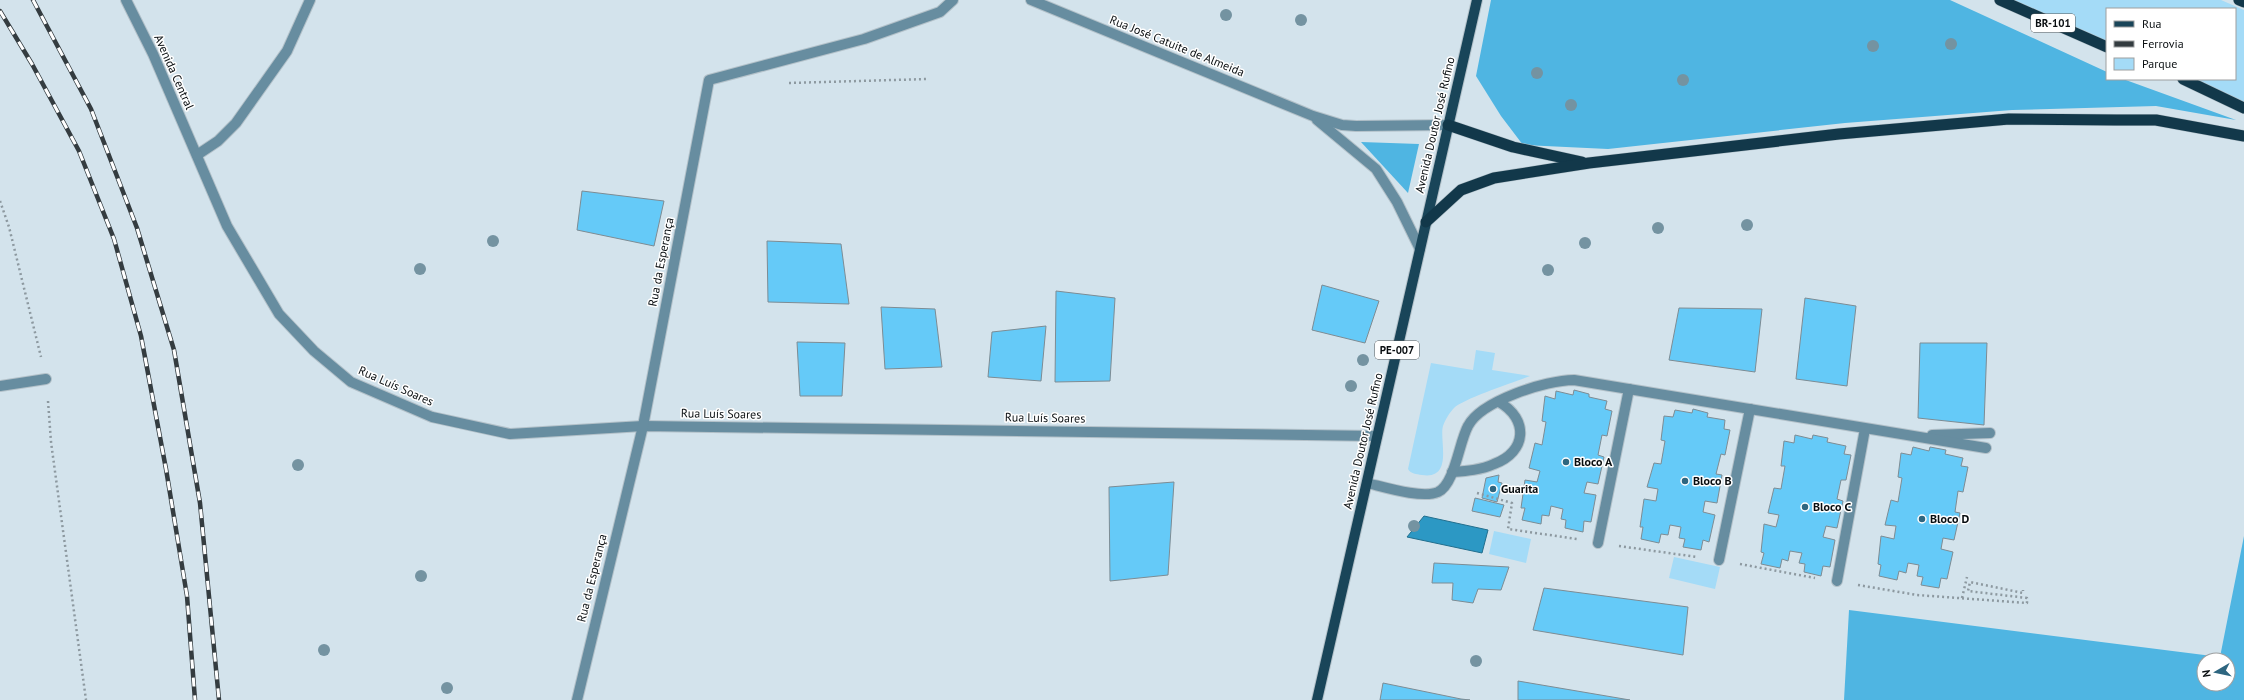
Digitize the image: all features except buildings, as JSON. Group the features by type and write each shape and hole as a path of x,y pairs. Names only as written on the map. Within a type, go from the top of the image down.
{"highway":[{"name":"BR-101","path":"2000,0 2106,46"},
{"path":"2239,0 2244,2"},
{"path":"2185,80 2244,108"},
{"path":"1426,222 1461,190 1488,180 1589,163 1839,134 2009,119 2156,120 2244,136"},
{"path":"1448,125 1513,147 1589,163"}],"main road":[{"name":"Avenida Doutor José Rufino","path":"1317,700 1477,0"}],"street":[{"name":"Avenida Central","path":"126,0 153,54 197,155"},
{"path":"197,155 218,141 236,123 287,51 310,0"},
{"name":"Rua da Esperança","path":"577,700 643,426 709,80 864,39 940,12 952,0"},
{"name":"Rua José Catuite de Almeida","path":"1031,0 1313,116 1342,125 1448,125"},
{"name":"Rua José Catuite de Almeida","path":"1313,116 1376,169 1397,202 1420,248"},
{"name":"Rua Luís Soares","path":"197,155 227,226 279,314 314,351 351,382 432,417 510,434 643,426 1377,436"},
{"path":"0,386 46,379"},
{"path":"1367,483 1424,494 1436,493 1446,485 1452,472 1462,439 1472,420 1480,412 1543,383 1560,380 1574,380 1986,448"},
{"path":"1598,543 1629,390"},
{"path":"1452,472 1470,470 1495,464 1506,458 1515,449 1519,440 1519,419 1512,411 1499,402"},
{"path":"1719,560 1750,409"},
{"path":"1837,581 1864,429"},
{"path":"1908,436 1990,433"},
{"path":"1311,700 1317,700"}],"path":[{"path":"782,84 928,79"},
{"path":"0,201 9,227 46,379 51,442 86,700"},
{"path":"1446,485 1512,503 1508,529 1719,560 1917,596 2027,603 2027,598 1968,591 1970,582 2023,593 2023,590"},
{"path":"1962,598 1966,577"}],"green space":[{"path":"2008,0 2221,0 2244,10 2244,102 2196,80 2236,80 2236,8 2106,8 2106,42"},
{"path":"1476,350 1495,353 1492,370 1530,376 1468,400 1454,408 1443,426 1442,465 1438,471 1432,475 1412,473 1408,469 1431,363 1473,370"},
{"path":"1494,531 1531,539 1526,563 1489,554"},
{"path":"1674,557 1720,567 1715,589 1669,578"}],"shaded area":[{"path":"1491,0 1950,0 2106,72 2106,80 2126,80 2236,120 2156,106 2012,110 1845,123 1608,149 1523,145 1501,116 1476,76"},
{"path":"1361,142 1419,144 1408,193"},
{"path":"1424,516 1488,530 1482,553 1407,537"},
{"path":"2244,536 2244,700 1844,700 1849,610 2196,654 2196,692 2236,692 2236,652 2221,652"}],"railway":[{"path":"33,0 91,109 137,228 174,350 200,503 219,700"},
{"path":"0,11 32,64 79,151 114,239 141,336 166,469 187,596 195,700"}],"place":[{"name":"Bloco A","path":"1566,462"},
{"name":"Bloco B","path":"1685,481"},
{"name":"Guarita","path":"1493,489"},
{"name":"Bloco C","path":"1805,507"},
{"name":"Bloco D","path":"1922,519"}]}
